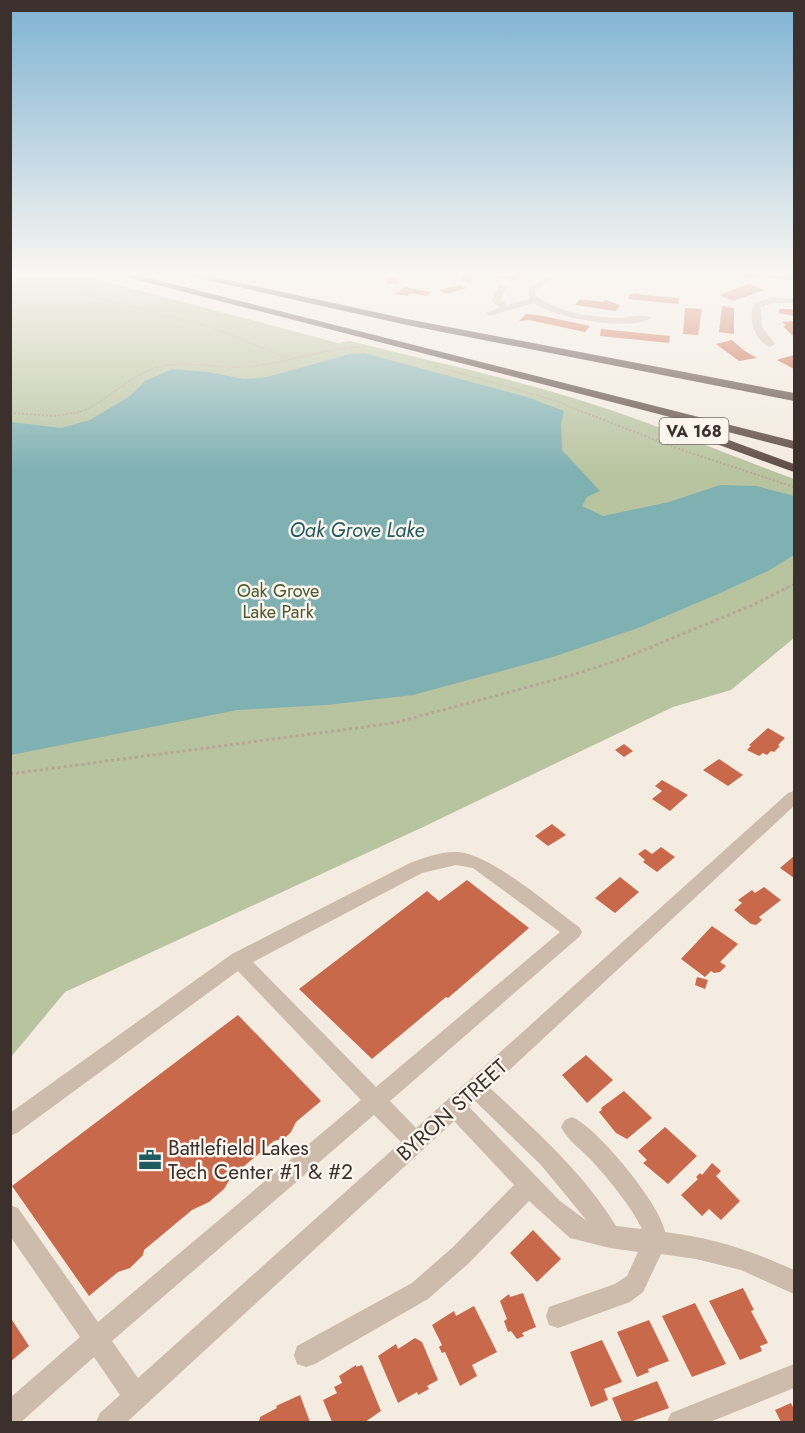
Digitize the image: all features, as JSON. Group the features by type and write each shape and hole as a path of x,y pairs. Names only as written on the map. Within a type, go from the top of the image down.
{"highway":[{"name":"VA 168","path":"374,339 594,395 795,468"},
{"path":"495,339 795,396"},
{"path":"594,395 795,445"}],"street":[{"path":"765,339 770,344"},
{"name":"BYRON STREET","path":"109,1422 795,797"},
{"path":"10,1126 239,960 432,862 456,858 478,863 573,932 10,1415"},
{"path":"239,960 415,1142"},
{"path":"476,1088 577,1187 597,1214 610,1237"},
{"path":"455,1107 552,1209 578,1230 610,1237 696,1247 742,1259 795,1282"},
{"path":"558,1316 622,1294 635,1284 655,1241 653,1226 642,1209 601,1155 572,1127"},
{"path":"306,1355 420,1291 461,1255 529,1185"},
{"path":"10,1216 136,1397"},
{"path":"687,1421 795,1376"}],"path":[{"path":"240,339 286,358"},
{"path":"10,413 53,417 84,411 147,370 163,365 183,363 242,367 337,347 370,347"},
{"path":"434,366 548,398 598,419 649,435 676,448 795,487"},
{"path":"10,774 394,723 569,676 622,659 755,604 795,584"}],"green space":[{"name":"Oak Grove Lake Park","path":"11,339 322,339 338,343 350,341 560,394 667,430 794,479 794,638 731,690 673,707 421,828 65,992 11,1057"}],"water":[{"name":"Oak Grove Lake","path":"364,353 527,397 564,411 561,424 562,450 600,491 587,497 582,506 603,516 669,502 720,485 756,486 794,496 794,555 770,570 638,628 553,657 413,695 327,705 237,710 11,755 11,422 61,428 90,420 130,396 145,381 172,369 208,372 244,379 267,377 350,354"}],"building":[{"path":"628,339 670,339 669,343"},
{"path":"732,340 757,358 739,361 716,344"},
{"path":"794,355 794,369 777,360 780,359"},
{"path":"768,728 785,738 778,745 780,746 774,752 771,751 767,755 763,753 759,756 747,750 751,746 749,745"},
{"path":"624,744 633,751 624,757 615,750"},
{"path":"719,759 743,775 728,786 703,770"},
{"path":"662,780 688,795 670,811 652,799 662,791 655,786"},
{"path":"552,824 566,835 548,846 535,836"},
{"path":"661,847 675,857 657,872 643,862 645,860 638,854 645,849 652,854"},
{"path":"794,856 794,878 780,868"},
{"path":"620,877 639,892 615,913 595,898"},
{"path":"467,880 529,928 448,998 446,997 372,1059 299,989 427,891 439,901"},
{"path":"764,887 781,900 759,917 762,920 756,925 751,924 734,910 742,903 738,900 752,890 755,893"},
{"path":"712,926 738,944 720,962 726,966 720,972 711,971 705,977 681,959"},
{"path":"697,977 708,980 705,989 695,985"},
{"name":"Battlefield Lakes Tech Center #1 & #2","path":"238,1015 321,1101 296,1122 285,1138 274,1141 231,1177 224,1189 209,1202 192,1210 144,1250 143,1255 130,1268 118,1272 89,1296 12,1186"},
{"path":"586,1055 613,1080 587,1103 562,1075"},
{"path":"624,1091 652,1118 627,1139 616,1133 599,1112"},
{"path":"665,1127 697,1156 668,1184 643,1163 647,1160 638,1151"},
{"path":"712,1163 721,1171 716,1176 740,1201 721,1220 709,1209 702,1216 681,1195"},
{"path":"533,1230 561,1259 537,1282 510,1253"},
{"path":"743,1288 754,1310 751,1311 768,1343 760,1346 762,1351 740,1360 709,1301"},
{"path":"523,1293 536,1327 522,1333 524,1336 517,1339 511,1331 508,1332 504,1321 507,1319 500,1301 509,1294 510,1297"},
{"path":"695,1303 726,1364 692,1377 662,1316"},
{"path":"474,1306 497,1352 472,1365 477,1376 460,1386 445,1352 442,1353 439,1347 442,1345 432,1325 454,1311 456,1316"},
{"path":"10,1317 29,1346 10,1362"},
{"path":"649,1320 669,1361 648,1369 649,1372 637,1377 617,1332"},
{"path":"415,1338 422,1342 438,1380 427,1386 429,1389 418,1395 417,1392 398,1403 378,1356 396,1344 398,1349"},
{"path":"602,1340 622,1382 604,1389 608,1400 591,1407 570,1352"},
{"path":"356,1365 356,1367 362,1365 381,1411 365,1422 332,1422 323,1400 337,1393 334,1387 342,1383 339,1376"},
{"path":"657,1381 669,1408 630,1422 622,1422 612,1398"},
{"path":"300,1395 310,1422 259,1422 260,1417 277,1408 276,1406"},
{"path":"791,1403 794,1409 794,1422 781,1422 775,1410"}],"place":[{"name":"Battlefield Lakes Tech Center #1 & #2","path":"150,1160"}]}
